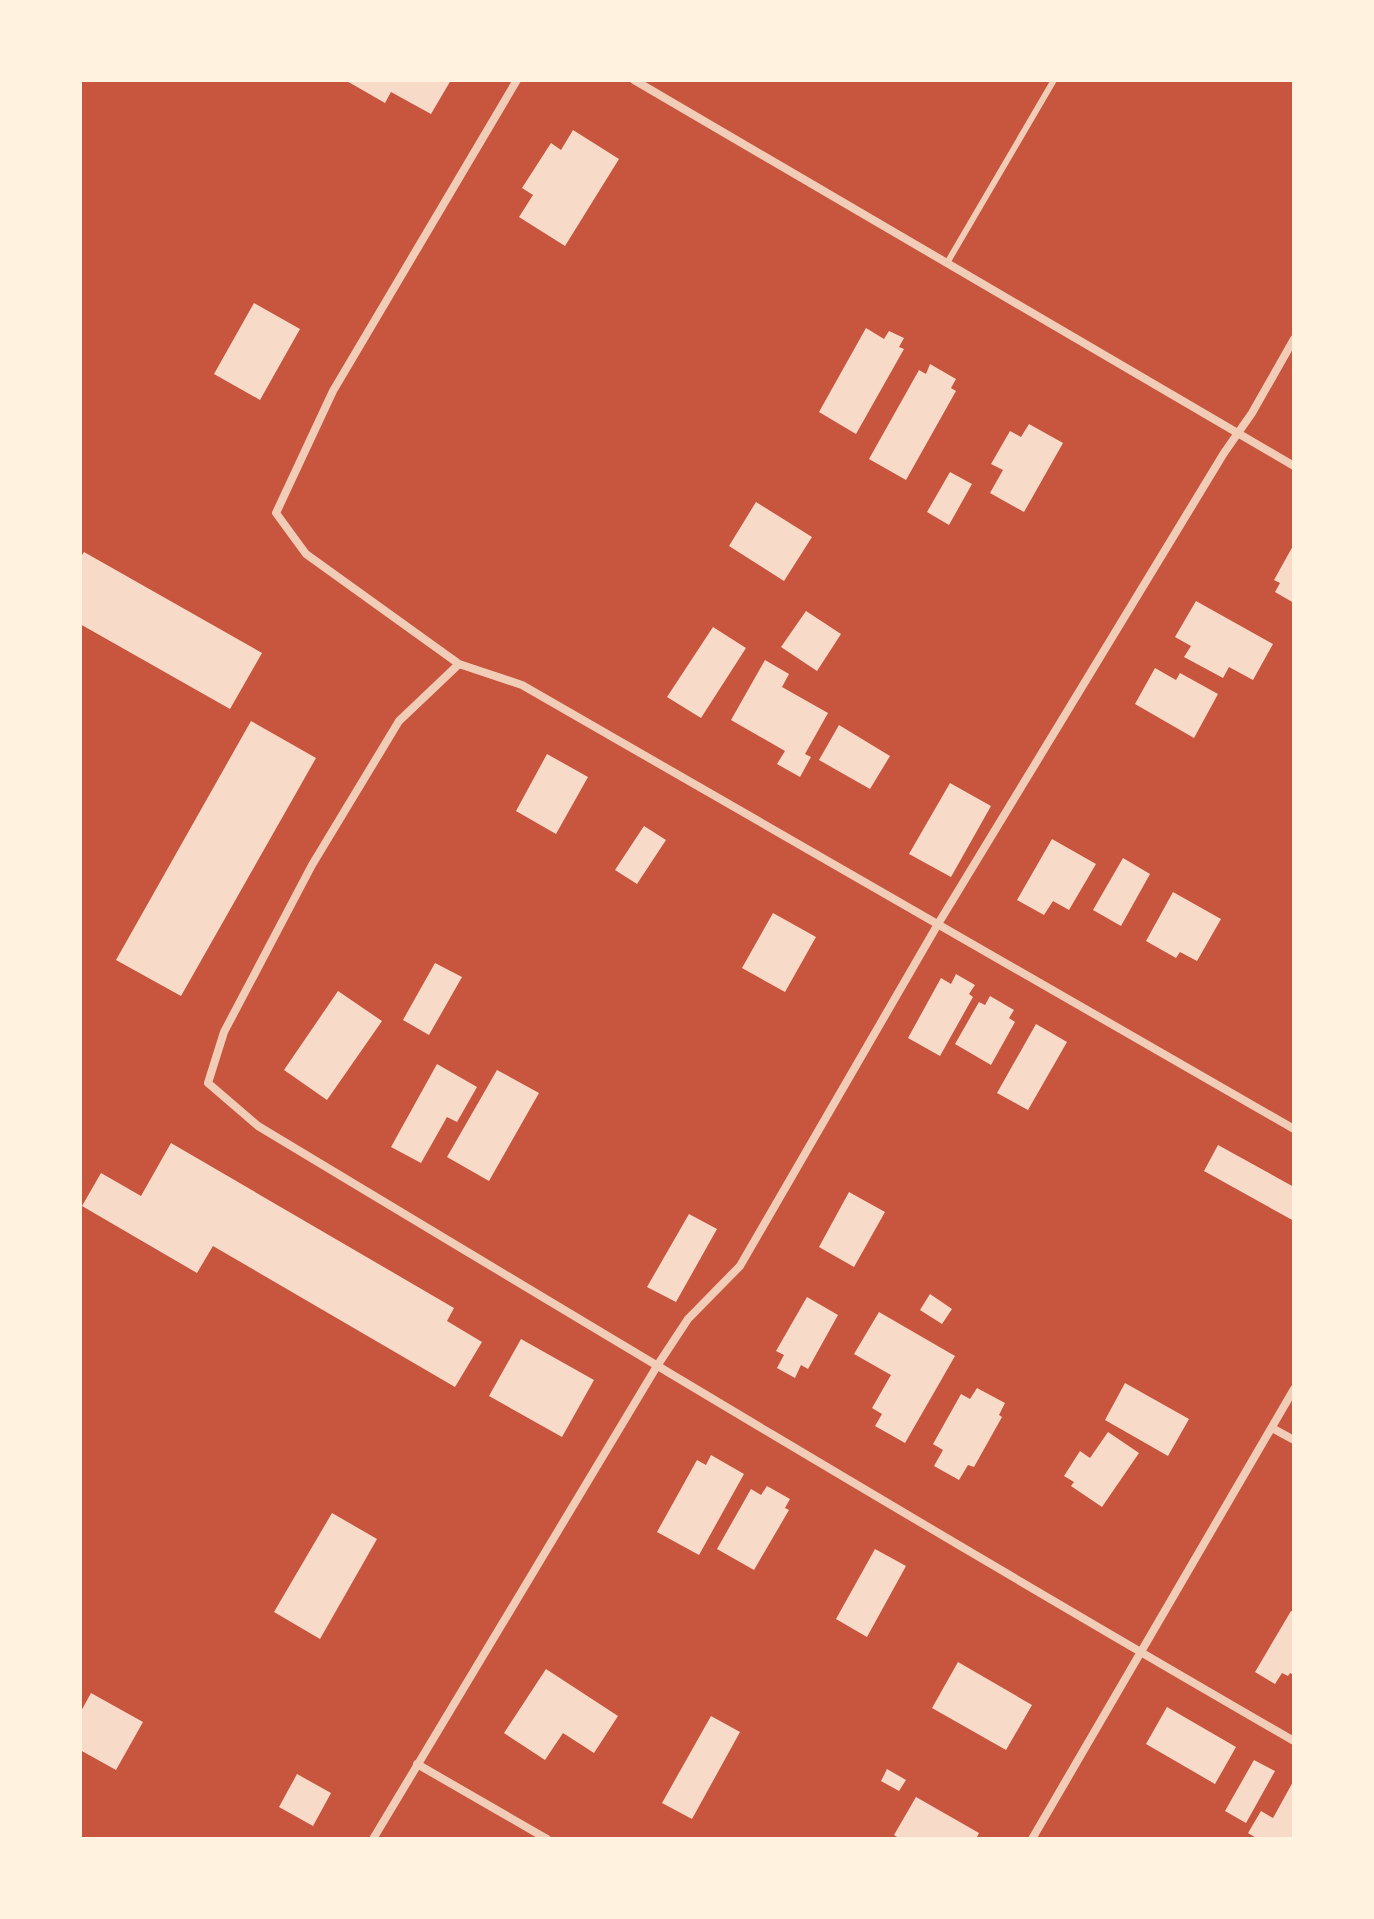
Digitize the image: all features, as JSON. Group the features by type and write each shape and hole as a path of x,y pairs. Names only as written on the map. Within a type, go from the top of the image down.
{"street":[{"path":"517,80 333,391 276,513 306,554 459,664 522,685 1294,1129"},
{"path":"634,80 1294,466"},
{"path":"373,1839 657,1366 688,1319 740,1266 938,924 1252,413 1294,339"},
{"path":"459,664 399,721 312,865 224,1032 208,1083 258,1126 657,1366 1294,1741"},
{"path":"1032,1839 1294,1389"},
{"path":"1272,1428 1294,1440"},
{"path":"417,1764 547,1839"}],"lane":[{"path":"947,263 1054,80"}],"building":[{"path":"345,80 451,80 431,114 391,92 385,103"},
{"path":"573,130 619,159 565,246 519,217 533,195 522,188 551,143 561,150"},
{"path":"254,303 300,329 260,400 214,374"},
{"path":"866,328 884,339 889,331 904,338 899,347 904,349 856,434 819,412"},
{"path":"930,364 956,379 951,388 956,391 906,480 869,459 919,370 926,374"},
{"path":"1029,424 1063,443 1024,512 990,493 1003,470 991,464 1010,431 1021,437"},
{"path":"950,472 972,484 949,525 927,512"},
{"path":"756,502 812,537 784,581 729,546"},
{"path":"1294,544 1294,603 1275,592 1280,583 1274,580"},
{"path":"84,552 262,653 230,709 80,624 80,558"},
{"path":"1196,601 1273,644 1253,680 1229,667 1223,678 1184,657 1191,646 1175,637"},
{"path":"806,611 841,634 817,671 781,647"},
{"path":"713,627 746,648 701,718 667,697"},
{"path":"765,660 789,674 782,687 828,713 805,754 811,757 800,777 777,764 785,751 731,720"},
{"path":"1155,668 1176,680 1180,673 1218,694 1194,738 1135,704"},
{"path":"251,721 316,758 181,996 116,960"},
{"path":"839,725 890,756 870,789 819,760"},
{"path":"547,754 588,777 556,834 516,811"},
{"path":"950,783 991,806 951,877 909,854"},
{"path":"644,826 666,840 637,884 615,870"},
{"path":"1052,839 1096,864 1069,910 1053,901 1044,915 1017,900"},
{"path":"1123,858 1150,874 1121,926 1093,910"},
{"path":"1173,892 1221,919 1197,961 1180,952 1176,958 1146,941"},
{"path":"773,913 816,937 785,992 742,968"},
{"path":"435,963 462,977 429,1035 403,1020"},
{"path":"956,974 975,985 969,994 973,997 940,1056 908,1038 941,978 951,984"},
{"path":"338,991 382,1021 327,1100 284,1070"},
{"path":"990,996 1014,1010 1009,1018 1015,1022 991,1065 955,1044 979,1002 985,1005"},
{"path":"1036,1024 1067,1042 1028,1110 997,1093"},
{"path":"437,1064 477,1087 457,1122 447,1117 421,1163 391,1147"},
{"path":"497,1070 539,1093 489,1181 447,1157"},
{"path":"171,1143 454,1308 447,1321 482,1342 455,1387 213,1246 197,1273 82,1206 101,1173 141,1196"},
{"path":"1218,1145 1294,1187 1294,1221 1204,1171"},
{"path":"849,1192 885,1212 854,1267 819,1247"},
{"path":"689,1214 717,1229 676,1302 647,1287"},
{"path":"930,1294 952,1309 942,1324 920,1310"},
{"path":"807,1297 838,1315 808,1369 801,1365 795,1378 777,1368 784,1355 776,1351"},
{"path":"879,1312 955,1356 905,1443 875,1426 882,1414 872,1408 891,1375 854,1354"},
{"path":"521,1339 594,1380 562,1437 489,1396"},
{"path":"1125,1383 1189,1419 1168,1456 1105,1420"},
{"path":"977,1388 1005,1403 999,1415 1002,1417 974,1467 968,1465 959,1480 934,1466 943,1450 933,1444 961,1394 970,1399"},
{"path":"1108,1432 1139,1453 1102,1507 1071,1486 1074,1482 1064,1476 1080,1451 1090,1458"},
{"path":"711,1455 744,1474 699,1555 657,1532 697,1460 706,1465"},
{"path":"767,1486 790,1499 785,1508 789,1510 754,1570 717,1549 751,1489 761,1495"},
{"path":"332,1513 377,1539 320,1639 274,1612"},
{"path":"875,1549 906,1566 867,1637 836,1619"},
{"path":"1291,1611 1294,1612 1294,1675 1282,1673 1275,1684 1255,1672"},
{"path":"958,1662 1032,1705 1006,1750 932,1708"},
{"path":"546,1669 618,1716 594,1753 563,1733 545,1760 504,1733"},
{"path":"91,1693 143,1722 116,1770 80,1750 80,1713"},
{"path":"1167,1707 1236,1747 1215,1784 1146,1744"},
{"path":"711,1716 740,1732 692,1819 662,1803"},
{"path":"1254,1760 1275,1771 1246,1823 1225,1811"},
{"path":"887,1769 906,1780 899,1791 881,1781"},
{"path":"297,1774 331,1793 313,1826 279,1807"},
{"path":"1294,1780 1294,1839 1258,1839 1248,1833 1261,1811 1273,1818"},
{"path":"916,1797 979,1833 977,1837 981,1839 900,1839 894,1835"}]}
